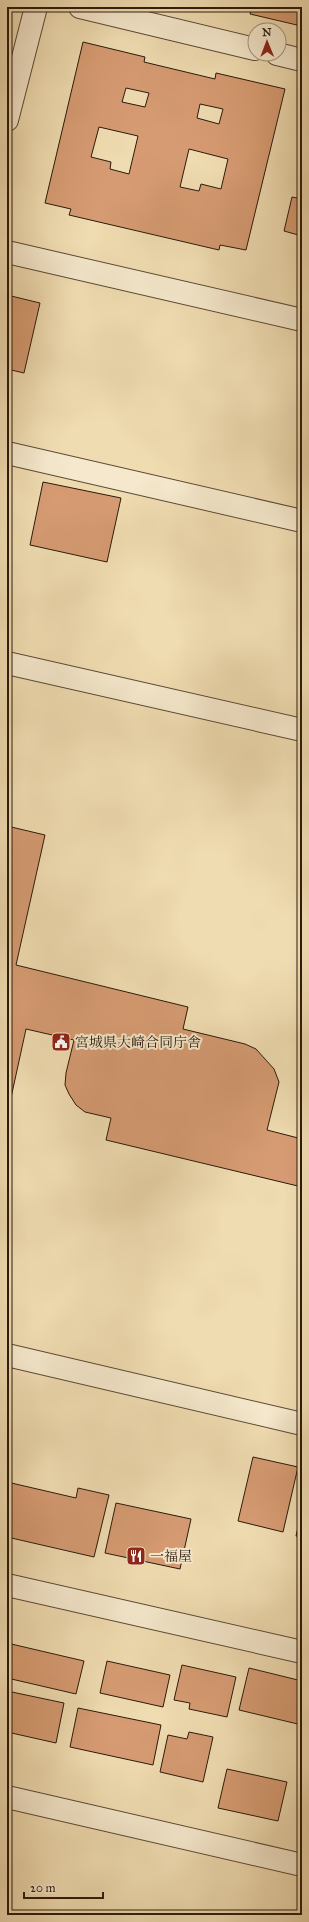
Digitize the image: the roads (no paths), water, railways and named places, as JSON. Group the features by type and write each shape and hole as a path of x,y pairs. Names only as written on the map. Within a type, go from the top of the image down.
{"street":[{"path":"7,120 36,7"},
{"path":"80,7 247,47"},
{"path":"287,56 302,60"},
{"path":"7,252 302,320"},
{"path":"7,453 302,521"},
{"path":"7,663 302,730"},
{"path":"7,1355 302,1424"},
{"path":"7,1585 302,1652"},
{"path":"7,1797 302,1865"}],"place":[{"name":"宮城県大崎合同庁舎","path":"61,1042"},
{"name":"一福屋","path":"136,1556"}]}
